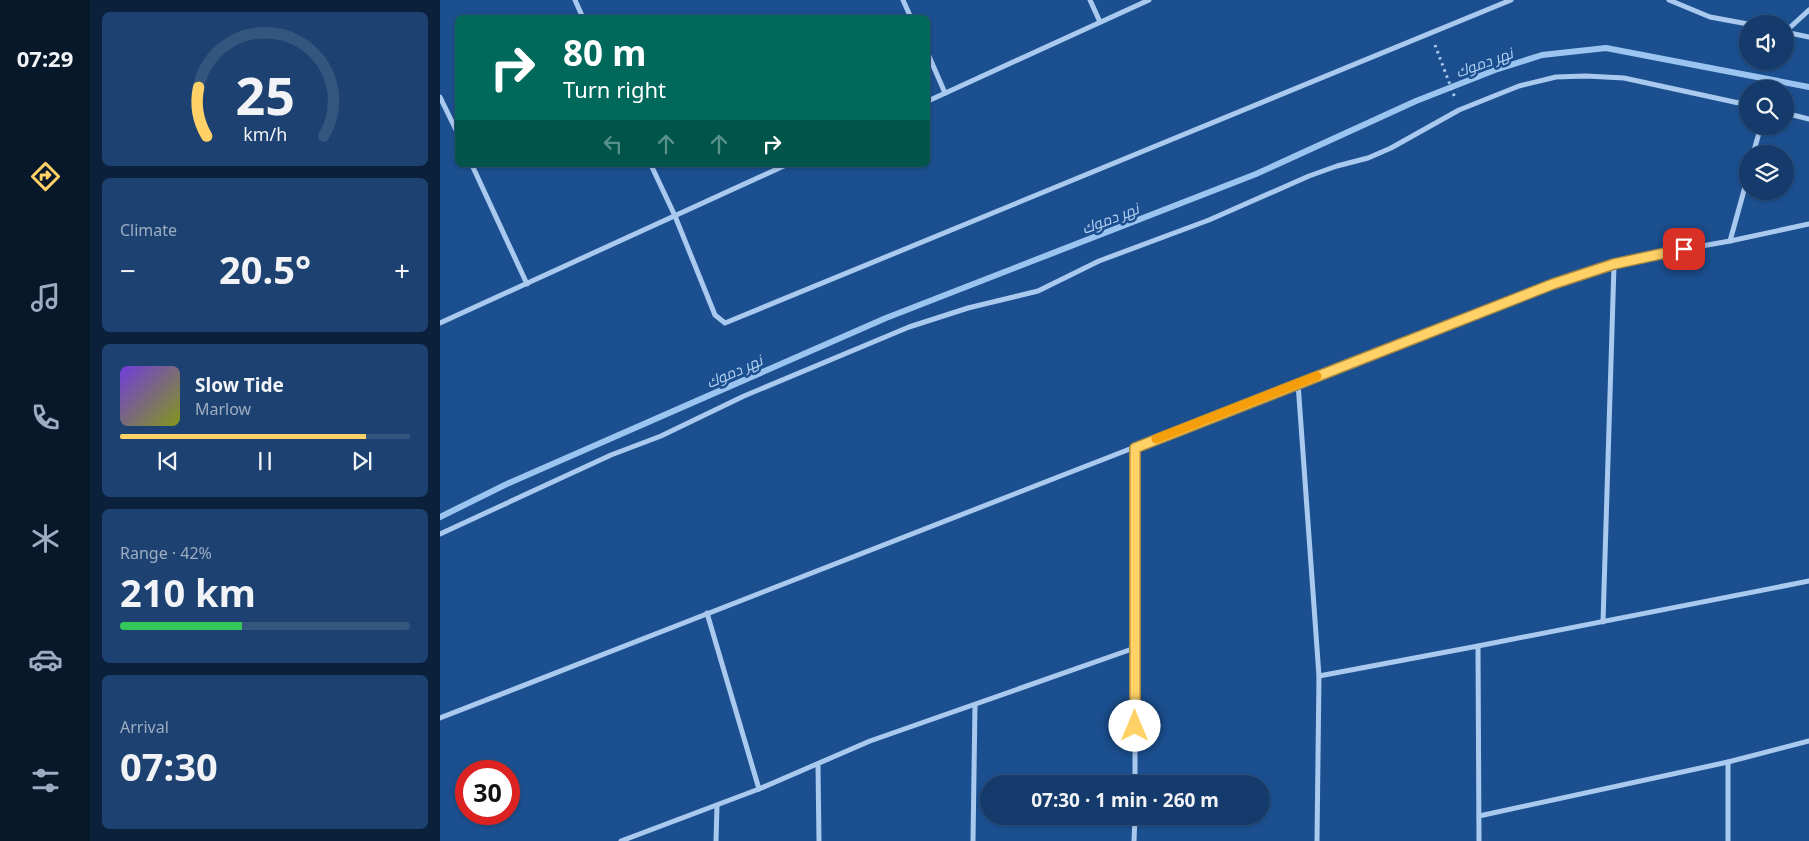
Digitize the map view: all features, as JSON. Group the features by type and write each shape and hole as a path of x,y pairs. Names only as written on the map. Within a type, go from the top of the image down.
{"street":[{"path":"575,0 582,15"},
{"path":"903,0 910,15"},
{"path":"1090,0 1100,22"},
{"path":"930,100 1149,0"},
{"path":"652,167 675,216 715,315 725,323 1511,0"},
{"path":"1670,0 1710,17 1739,22"},
{"path":"1794,24 1809,10"},
{"path":"1794,34 1809,37"},
{"path":"930,59 945,93"},
{"path":"440,534 611,455 661,436 744,396 909,327 968,308 1038,291 1099,261 1209,220 1309,176 1368,158 1391,148 1459,110 1519,86 1556,77 1624,78 1739,103"},
{"path":"440,96 455,128"},
{"path":"1794,115 1809,119"},
{"path":"473,167 527,284"},
{"path":"440,323 782,167"},
{"path":"1730,241 1741,200"},
{"path":"440,718 1553,284 1614,264 1809,224"},
{"path":"1603,622 1614,264"},
{"path":"1298,383 1319,676 1317,841"},
{"path":"1135,448 1135,775"},
{"path":"1319,676 1809,581"},
{"path":"707,613 758,789"},
{"path":"1478,646 1479,841"},
{"path":"621,841 717,806 818,765 870,741 1136,648"},
{"path":"973,841 975,705"},
{"path":"1479,816 1728,762 1809,742"},
{"path":"1728,762 1728,841"},
{"path":"818,765 819,841"},
{"path":"716,841 717,806"},
{"path":"1134,825 1134,841"}],"path":[{"path":"1431,33 1459,110"}],"waterway":[{"name":"نهر دموك","path":"440,517 509,483 886,318 1256,174 1416,101 1495,70 1542,55 1606,48 1809,87"}],"slow traffic":[{"path":"1156,439 1317,376"}],"route":[{"path":"1135,726 1135,448 1553,284 1614,264 1684,249"}]}
